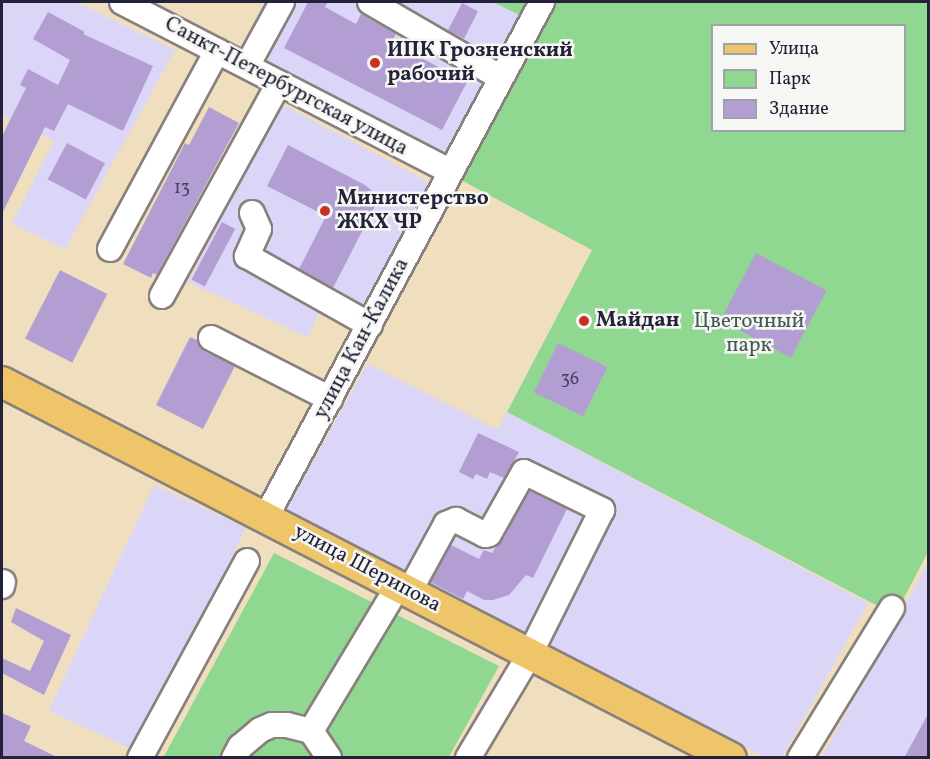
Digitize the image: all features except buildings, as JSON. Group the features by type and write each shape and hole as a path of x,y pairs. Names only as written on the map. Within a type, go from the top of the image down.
{"main road":[{"name":"улица Шерипова","path":"2,382 731,758"}],"street":[{"name":"Санкт-Петербургская улица","path":"122,2 451,172"},
{"path":"247,66 281,2"},
{"path":"370,2 501,78"},
{"name":"улица Кан-Калика","path":"266,517 542,2"},
{"path":"110,249 218,51"},
{"path":"162,296 279,82"},
{"path":"252,213 259,229 247,256 370,325"},
{"path":"211,338 330,399"},
{"path":"311,731 446,524 456,520 484,534 489,534 524,471 602,510 530,654 468,758"},
{"path":"140,758 247,561"},
{"path":"800,758 892,608"},
{"path":"234,758 249,738 272,726 301,727 311,731 329,758"}],"shaded area":[{"path":"2,2 77,2 175,50 65,249 12,224 54,141 2,115"},
{"path":"271,2 493,2 521,16 442,157 241,53"},
{"path":"279,103 431,183 356,326 322,308 307,337 188,282"},
{"path":"367,364 498,430 507,412 868,603 782,757 765,757 286,510"},
{"path":"154,485 246,528 140,753 49,711"},
{"path":"928,563 928,757 822,757"}],"green space":[{"path":"493,2 529,2 521,16"},
{"name":"Цветочный парк","path":"556,2 923,2 928,4 928,552 895,615 507,412 592,250 459,179"},
{"path":"274,553 499,666 449,757 163,758"}],"place":[{"name":"ИПК Грозненский рабочий","path":"375,63"},
{"name":"Министерство ЖКХ ЧР","path":"325,211"},
{"name":"Майдан","path":"584,321"}]}
